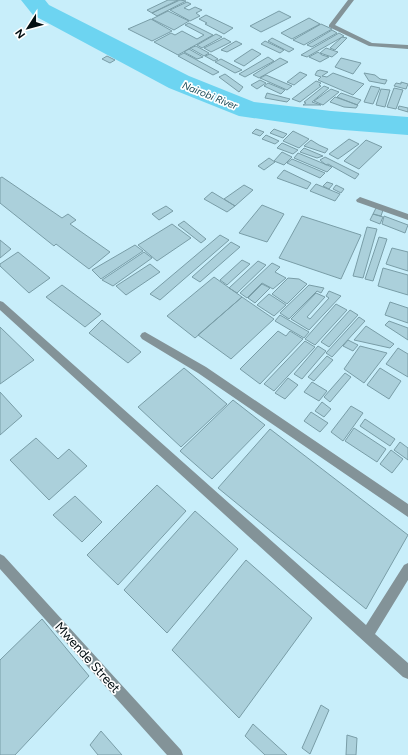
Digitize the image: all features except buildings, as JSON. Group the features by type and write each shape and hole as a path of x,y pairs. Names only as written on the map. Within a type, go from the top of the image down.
{"street":[{"path":"350,0 331,26 371,45 408,47"},
{"path":"360,200 408,217"},
{"path":"0,305 408,672"},
{"path":"145,336 202,370 408,511"},
{"name":"Mwende Street","path":"0,560 176,755"},
{"path":"367,635 408,569"}],"waterway":[{"name":"Nairobi River","path":"33,0 41,10 179,82 249,110 331,120 408,126"}]}
